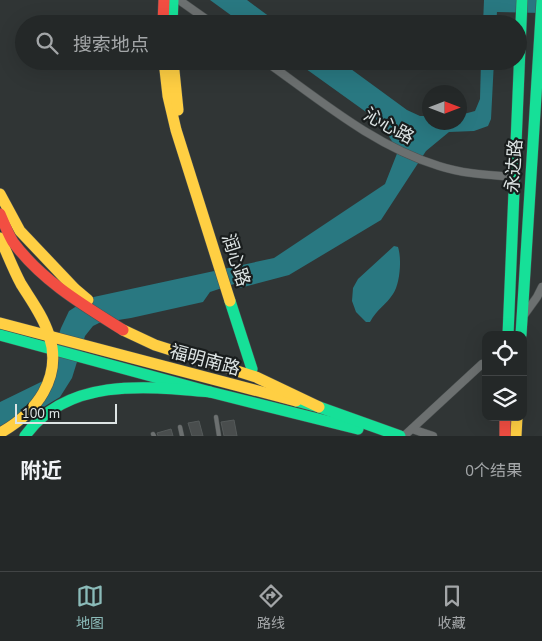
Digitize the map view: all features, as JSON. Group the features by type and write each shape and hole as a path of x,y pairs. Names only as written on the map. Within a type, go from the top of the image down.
{"main road":[{"path":"163,15 164,0"},
{"path":"172,15 173,0"},
{"name":"永达路","path":"521,15 522,0"},
{"name":"永达路","path":"521,331 542,0"},
{"name":"润心路","path":"165,70 176,130 252,369"},
{"name":"润心路","path":"174,70 176,99 186,162"},
{"name":"永达路","path":"508,331 519,70"},
{"path":"0,194 20,231 75,289 125,331"},
{"path":"0,214 13,241 48,280 66,294 125,331 155,345 256,377 319,407"},
{"path":"0,238 17,276 41,318 51,343 52,360 51,376 40,402 25,418 0,433"},
{"name":"福明南路","path":"0,323 319,407 400,436"},
{"name":"福明南路","path":"0,335 210,392 358,429 377,436"},
{"path":"25,436 45,415 71,399 98,390 139,386 210,392"},
{"path":"505,421 505,436"},
{"path":"516,436 517,421"}],"street":[{"path":"179,0 200,15"},
{"name":"沁心路","path":"279,70 368,134 407,154 439,166 473,174 514,177"},
{"path":"522,317 542,287"},
{"path":"404,436 482,364"},
{"path":"412,429 433,436"}],"lane":[{"path":"216,418 219,436"},
{"path":"180,427 182,436"}],"water":[{"path":"210,0 247,0 267,15 231,15"},
{"path":"484,0 542,0 542,13 497,12 497,15 483,15"},
{"path":"308,70 352,70 407,110 422,116 422,130 467,130 467,113 475,111 480,99 481,70 494,70 491,119 488,126 474,131 449,132 426,151 381,220 289,275 240,288 234,284 210,292 203,302 99,323 93,326 85,336 72,378 60,397 32,414 0,426 0,402 43,381 61,328 69,311 89,298 274,258 385,184 398,151 380,122"},
{"path":"394,246 398,247 400,258 399,278 395,290 370,322 366,322 356,312 352,301 353,288 358,279"}],"building":[{"path":"234,420 237,436 224,436 221,422"},
{"path":"199,421 203,436 192,436 188,423"},
{"path":"171,429 173,436 158,436 157,433"}],"traffic: fast":[{"path":"172,15 173,0"},
{"path":"521,15 522,0"},
{"path":"521,331 542,0"},
{"path":"508,331 519,70"},
{"path":"230,301 252,369"},
{"path":"0,335 210,392 358,429"},
{"path":"25,436 42,417 63,403 85,395 135,388 210,392"},
{"path":"296,401 319,407 400,436"}],"traffic: slow":[{"path":"165,70 168,96 176,130 230,301"},
{"path":"174,70 178,110"},
{"path":"0,194 20,231 75,289 88,300"},
{"path":"0,238 21,284 44,321 52,351 52,366 49,380 43,393 25,415 0,433"},
{"path":"0,323 296,401"},
{"path":"123,330 155,345 256,377 319,407"},
{"path":"516,436 517,421"}],"traffic: jam":[{"path":"163,15 164,0"},
{"path":"0,214 13,242 37,269 64,291 123,330"},
{"path":"505,421 505,436"}]}
